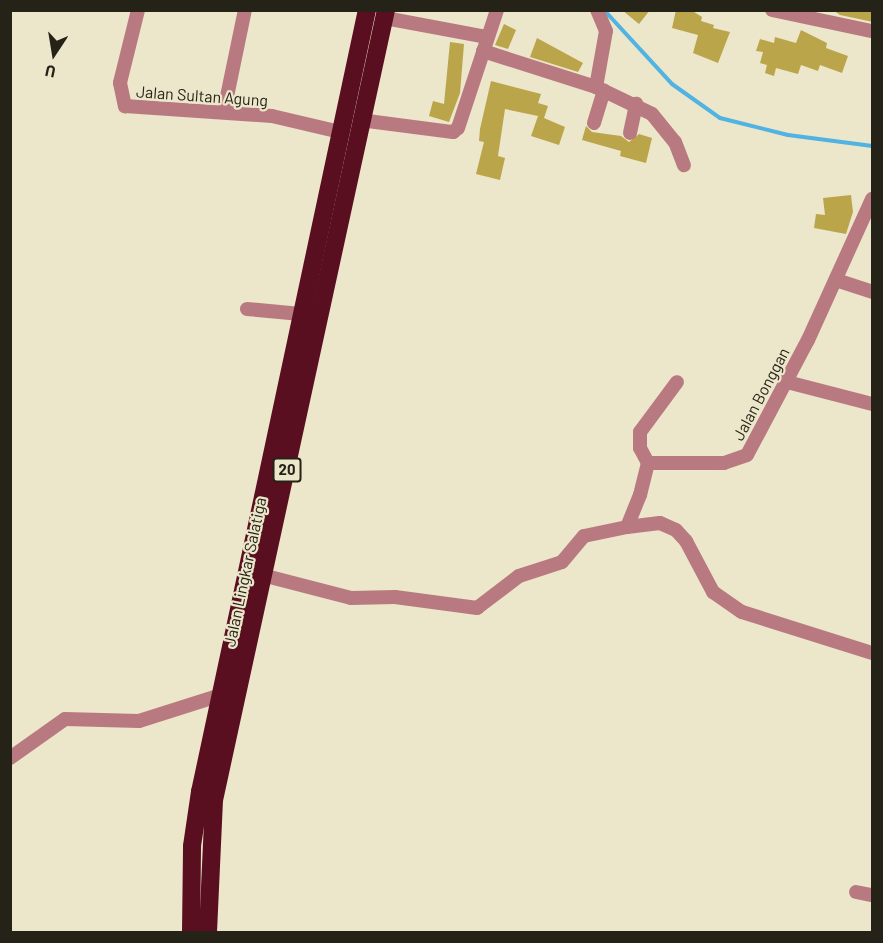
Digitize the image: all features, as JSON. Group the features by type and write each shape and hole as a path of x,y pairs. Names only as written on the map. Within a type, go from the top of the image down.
{"highway":[{"name":"Jalan Lingkar Salatiga","path":"208,933 214,801 242,638 301,314 367,10"},
{"name":"Jalan Lingkar Salatiga","path":"191,933 195,822 221,695 266,576 360,120 385,14"}],"street":[{"name":"Jalan Sultan Agung","path":"138,10 120,83 122,104 135,108 224,111 272,116 340,132"},
{"path":"224,111 245,10"},
{"path":"360,120 453,132 460,125 497,10"},
{"path":"594,123 606,31 597,10"},
{"path":"772,10 873,31"},
{"path":"385,14 487,37"},
{"path":"483,51 600,88 636,104 666,128 684,165"},
{"path":"630,134 636,104"},
{"name":"Jalan Bonggan","path":"648,463 711,465 738,460 756,444 873,199"},
{"path":"836,280 873,292"},
{"path":"247,309 301,314"},
{"path":"627,527 640,495 648,463 640,448 640,432 677,382"},
{"path":"787,382 873,404"},
{"path":"266,576 351,598 395,597 477,608 519,576 562,562 584,536 660,523 676,530 686,541 713,592 742,612 873,652"},
{"path":"10,758 65,719 139,721 221,695"},
{"path":"856,892 873,895"}],"building":[{"path":"622,10 650,10 639,24"},
{"path":"676,10 691,10 702,17 701,21 714,25 713,28 730,32 718,63 693,53 698,35 672,28"},
{"path":"833,10 873,10 873,22 840,15"},
{"path":"504,24 516,30 508,49 495,45"},
{"path":"801,30 827,43 826,48 848,56 842,73 820,65 818,71 801,65 798,74 776,68 774,76 765,73 767,65 760,63 763,52 756,51 760,39 774,43 775,37 796,43"},
{"path":"537,38 583,63 578,72 530,57"},
{"path":"450,42 464,44 460,93 449,122 429,116 433,101 444,104"},
{"path":"491,81 541,94 538,103 548,106 544,118 565,127 559,145 531,136 538,116 505,109 498,156 505,158 500,180 476,174 484,142 479,141 480,129"},
{"path":"586,126 592,132 621,136 629,142 639,134 652,138 646,163 620,156 621,151 582,140"},
{"path":"851,195 853,212 846,234 814,228 816,214 825,215 823,198"}],"waterway":[{"path":"604,10 672,84 720,118 788,135 872,146"}]}
